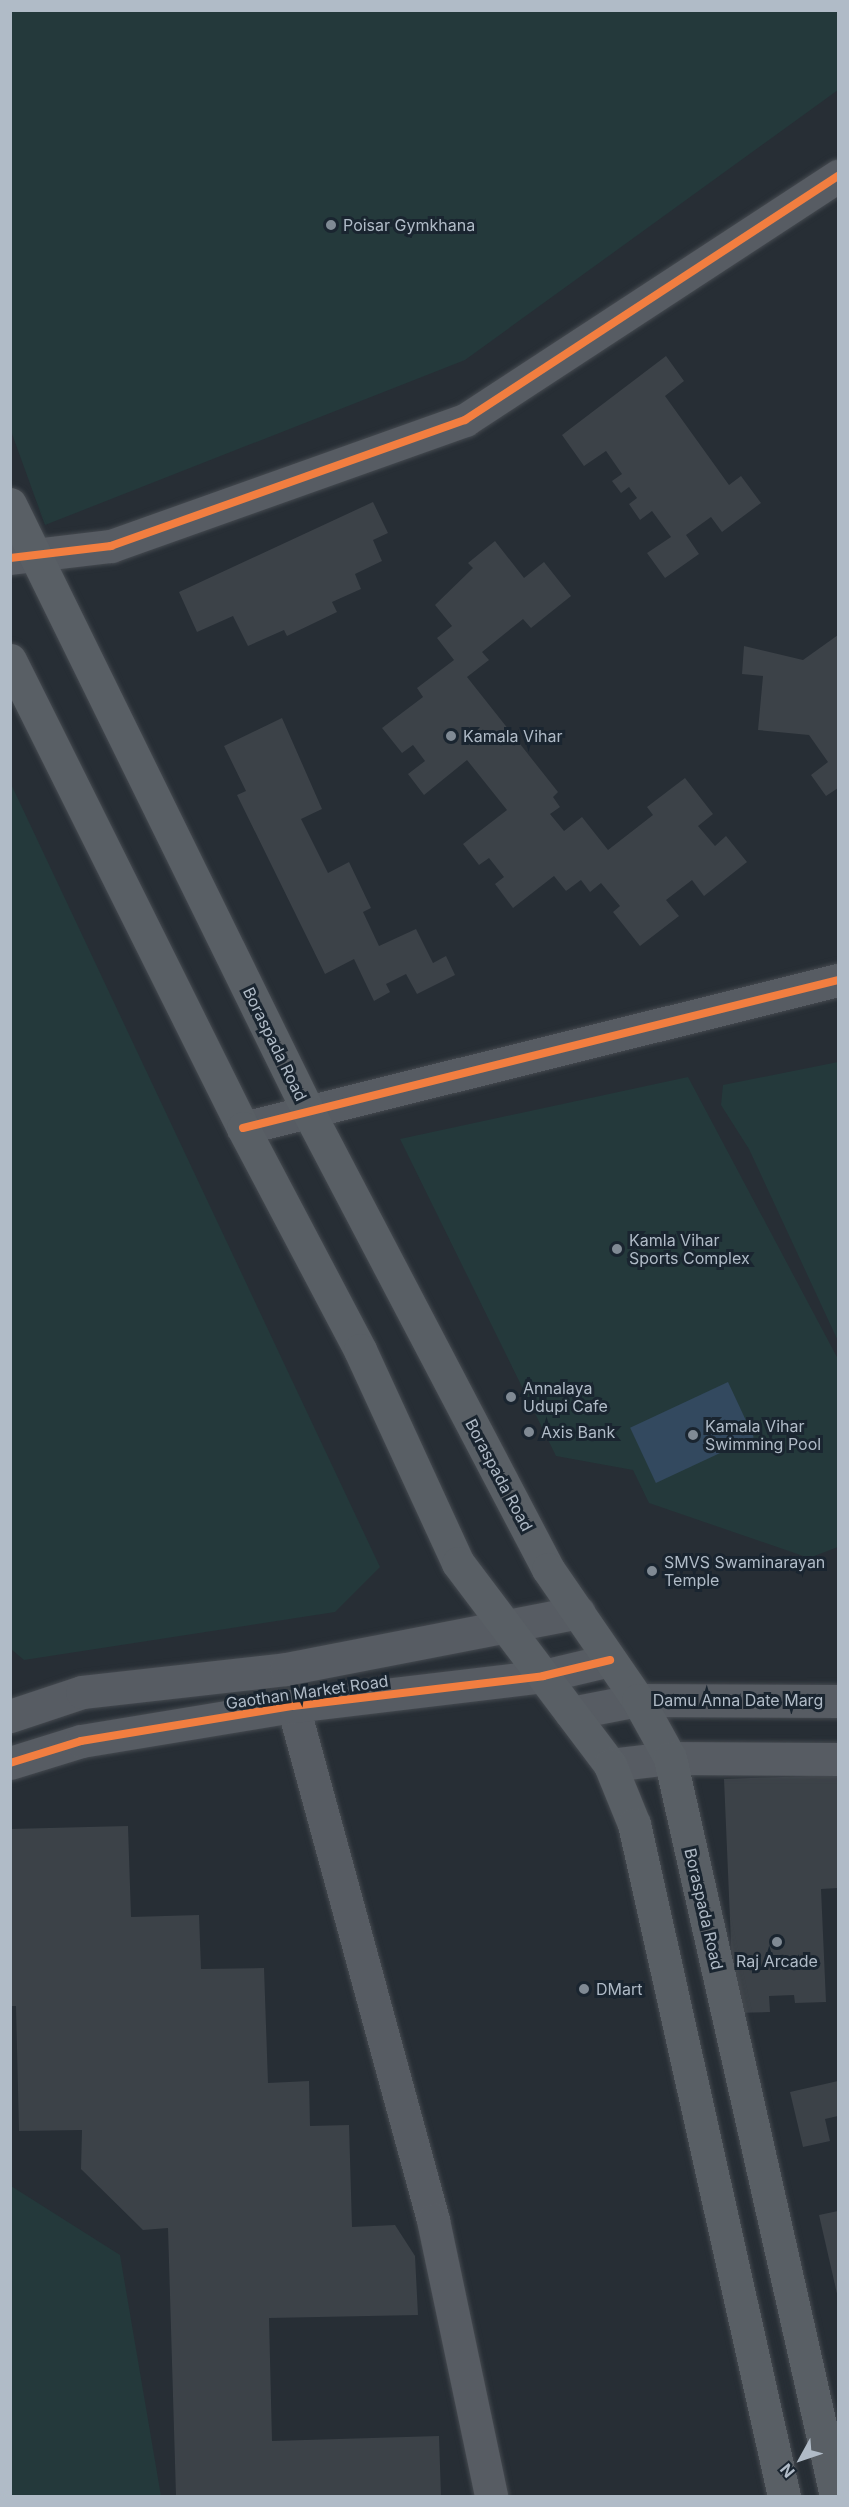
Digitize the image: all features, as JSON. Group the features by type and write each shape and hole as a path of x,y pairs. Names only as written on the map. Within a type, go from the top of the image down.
{"main road":[{"name":"Boraspada Road","path":"10,504 21,556 548,1569 638,1700 670,1758 836,2496"},
{"path":"10,660 243,1128 360,1350 458,1563 610,1765 634,1824 784,2496"}],"street":[{"path":"21,556 111,546 465,420 838,176"},
{"path":"243,1128 838,980"},
{"name":"Gaothan Market Road","path":"10,1716 82,1692 248,1673 507,1629 578,1612"},
{"name":"Gaothan Market Road","path":"10,1763 81,1741 293,1706 543,1676 610,1660"},
{"path":"248,1673 256,1712"},
{"path":"571,1713 638,1700"},
{"name":"Damu Anna Date Marg","path":"638,1700 838,1701"},
{"path":"293,1706 434,2220 491,2496"},
{"path":"610,1765 670,1758 838,1759"}],"green space":[{"name":"Poisar Gymkhana","path":"11,10 838,11 838,90 465,360 45,525 11,431"},
{"path":"11,784 380,1567 335,1612 24,1660 11,1649"},
{"path":"838,1062 838,1341 749,1149 721,1105 723,1085"},
{"name":"Kamla Vihar Sports Complex","path":"688,1077 838,1359 838,1547 809,1558 649,1503 633,1470 556,1456 400,1139"},
{"path":"11,2186 120,2255 161,2496 11,2496"}],"water":[{"name":"Kamala Vihar Swimming Pool","path":"728,1382 754,1437 656,1483 630,1428"}],"building":[{"path":"666,356 684,381 665,396 729,485 741,476 761,503 722,532 711,517 686,535 699,554 665,578 647,553 671,537 652,511 640,520 629,504 637,498 629,487 621,493 612,481 622,474 606,451 584,466 562,435"},
{"path":"373,502 388,533 373,540 382,561 355,574 361,589 332,602 337,612 287,636 284,630 248,646 233,616 197,632 179,592"},
{"name":"Kamala Vihar","path":"495,541 524,578 544,562 571,596 531,628 523,619 482,652 489,660 467,677 558,792 553,797 560,807 550,814 564,831 582,817 608,850 653,815 647,807 685,778 713,814 698,826 715,846 726,836 747,862 704,896 692,880 666,900 679,916 640,946 613,912 620,906 601,883 590,892 581,880 566,891 554,876 513,908 495,884 504,877 489,858 479,865 463,844 507,810 467,760 424,795 408,774 425,761 413,745 402,753 382,728 423,697 417,688 454,660 437,638 452,626 435,605 473,568 468,563"},
{"path":"838,635 838,788 826,796 811,775 828,762 809,735 758,730 763,676 742,674 744,646 803,660"},
{"path":"282,718 322,809 301,819 328,873 349,862 371,908 363,912 379,946 416,929 433,963 446,956 455,975 417,994 406,974 386,984 390,992 374,1001 354,959 325,974 237,795 246,791 224,746"},
{"name":"Raj Arcade","path":"838,1775 838,1888 821,1889 826,2002 795,2003 794,1995 769,1996 770,2012 734,2013 724,1779"},
{"path":"128,1826 131,1917 199,1915 201,1969 264,1968 268,2083 309,2081 310,2126 349,2125 352,2227 395,2225 415,2256 418,2315 269,2318 272,2441 439,2436 441,2496 176,2496 168,2228 143,2230 81,2169 82,2130 19,2131 16,2006 10,2006 10,1829"},
{"path":"838,2081 838,2116 825,2119 830,2141 803,2147 790,2092"},
{"path":"838,2211 838,2298 819,2215"}],"cycle path":[{"path":"10,558 111,546 465,420 838,176"},
{"path":"243,1128 838,980"},
{"path":"10,1763 81,1741 293,1706 543,1676 610,1660"}],"place":[{"name":"Poisar Gymkhana","path":"331,225"},
{"name":"Kamala Vihar","path":"451,736"},
{"name":"Kamla Vihar Sports Complex","path":"617,1249"},
{"name":"Annalaya Udupi Cafe","path":"511,1397"},
{"name":"Axis Bank","path":"529,1432"},
{"name":"Kamala Vihar Swimming Pool","path":"693,1435"},
{"name":"SMVS Swaminarayan Temple","path":"652,1571"},
{"name":"Raj Arcade","path":"777,1942"},
{"name":"DMart","path":"584,1989"}]}
